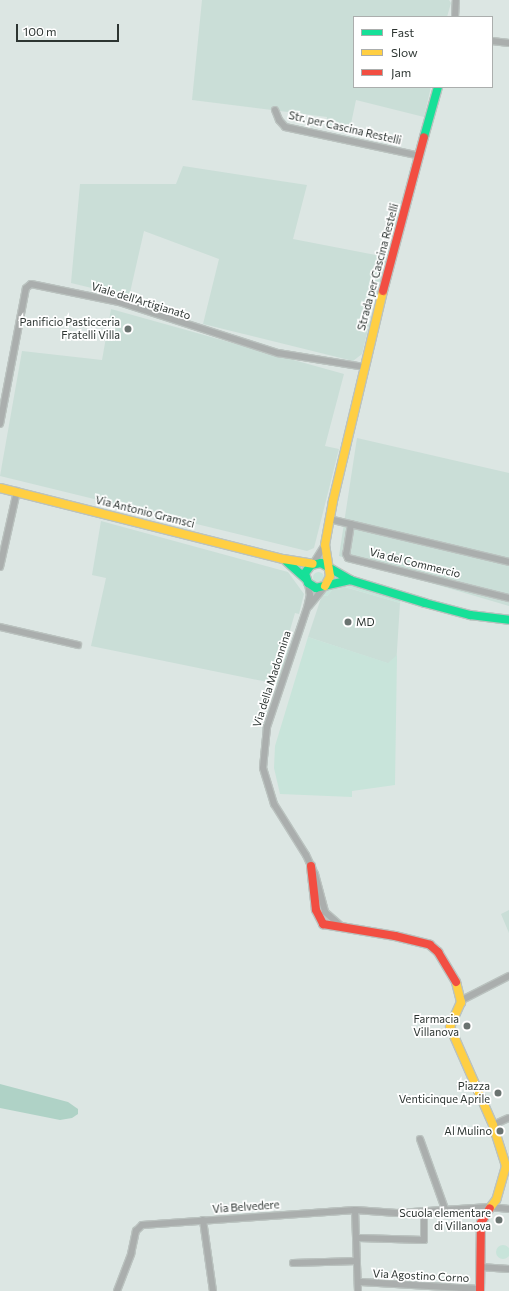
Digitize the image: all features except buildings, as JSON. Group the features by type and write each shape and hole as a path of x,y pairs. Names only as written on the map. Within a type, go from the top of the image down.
{"street":[{"path":"455,16 456,0"},
{"path":"493,41 509,43"},
{"name":"Strada per Cascina Restelli","path":"329,519 364,367 438,88"},
{"name":"Str. per Cascina Restelli","path":"275,110 279,120 285,127 420,156"},
{"name":"Viale dell'Artigianato","path":"0,424 26,288 31,284 119,302 278,353 364,367"},
{"name":"Via Antonio Gramsci","path":"0,488 17,491 284,559 313,564"},
{"path":"0,567 17,491"},
{"path":"325,586 330,577 327,567 325,545 329,519"},
{"name":"Via del Commercio","path":"329,519 509,562"},
{"name":"Via del Commercio","path":"351,524 346,554 348,558 509,598"},
{"path":"325,545 313,564 306,571 307,581 316,588 350,580"},
{"name":"Via Antonio Gramsci","path":"284,559 307,581"},
{"path":"313,564 321,563 350,580 470,615 509,620"},
{"name":"Via della Madonnina","path":"307,581 310,595 307,608 267,728 263,762 269,793 311,866 318,918 328,926 342,926 417,941 433,947 458,985 462,1000"},
{"name":"Via della Madonnina","path":"307,608 325,586"},
{"path":"0,627 78,645"},
{"path":"480,1290 481,1223 490,1206 496,1200 503,1180 506,1155 450,1026 462,1000 509,976"},
{"path":"493,1125 509,1118"},
{"path":"420,1139 445,1209"},
{"name":"Via Belvedere","path":"117,1291 132,1254 136,1231 142,1225 355,1210 424,1213 445,1209 490,1206 509,1209"},
{"path":"355,1210 358,1291"},
{"path":"359,1238 424,1240 424,1213"},
{"path":"203,1220 213,1291"},
{"path":"293,1263 357,1262"},
{"path":"480,1267 509,1269"},
{"name":"Via Agostino Corno","path":"361,1282 480,1290"}],"shaded area":[{"path":"202,0 449,0 451,3 447,16 353,16 353,88 431,88 424,117 356,100 349,133 326,127 327,117 192,100"},
{"path":"183,166 307,185 293,239 386,257 362,354 353,361 203,324 219,259 144,231 129,297 71,283 80,184 176,184"},
{"path":"111,309 344,374 325,446 339,449 314,548 307,551 0,476 22,351 102,360"},
{"path":"357,438 509,473 509,606 339,556"},
{"path":"101,521 288,572 304,594 299,614 295,613 286,644 290,646 277,684 91,646 106,578 92,575"},
{"path":"318,571 322,573 324,577 322,581 318,583 314,581 312,577 314,573"},
{"path":"348,585 359,586 401,600 400,603 342,586 340,590 333,589 327,596 322,595 330,589 339,586"},
{"path":"341,586 400,603 396,666 308,637 322,595 327,596 333,589"},
{"path":"308,637 388,663 397,655 395,785 352,791 352,797 280,794 274,768 275,746"},
{"path":"509,910 509,933 501,914"},
{"path":"503,1245 508,1247 510,1252 508,1257 503,1259 498,1257 496,1252 498,1247"}],"green space":[{"path":"0,1084 68,1102 78,1109 78,1114 72,1118 60,1120 0,1108"}],"traffic: fast":[{"path":"424,137 438,88"},
{"path":"286,561 306,579"},
{"path":"350,580 316,588 308,583 305,573 311,565 321,563 350,580 425,603 470,615 509,620"}],"traffic: slow":[{"path":"325,586 330,576 325,545 333,501 383,291"},
{"path":"0,488 283,559 313,564"},
{"path":"456,982 461,1002 450,1027 493,1125 506,1166 496,1200 490,1208"}],"traffic: jam":[{"path":"383,291 424,137"},
{"path":"311,866 316,910 323,924 395,936 430,945 438,952 456,982"},
{"path":"480,1291 481,1223 490,1208"}],"place":[{"name":"Panificio Pasticceria Fratelli Villa","path":"128,329"},
{"name":"MD","path":"348,622"},
{"name":"Farmacia Villanova","path":"467,1026"},
{"name":"Piazza Venticinque Aprile","path":"498,1093"},
{"name":"Al Mulino","path":"500,1131"},
{"name":"Scuola elementare di Villanova","path":"499,1220"}]}
